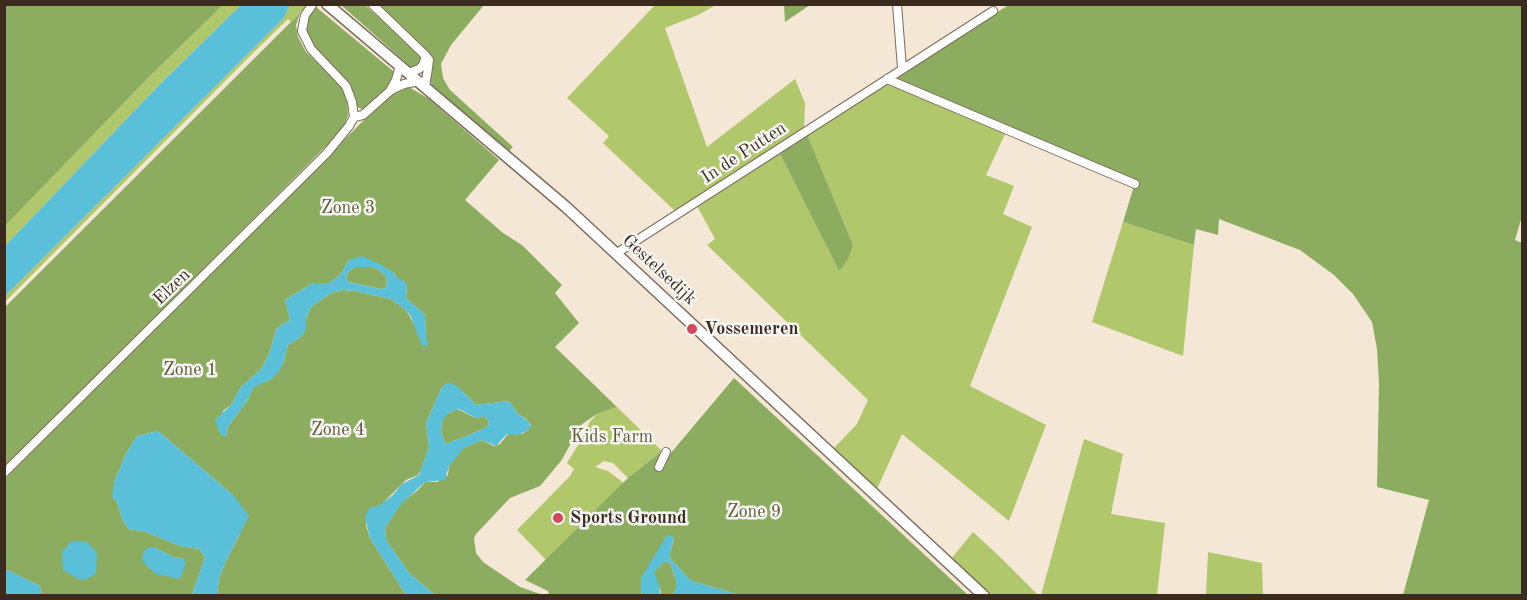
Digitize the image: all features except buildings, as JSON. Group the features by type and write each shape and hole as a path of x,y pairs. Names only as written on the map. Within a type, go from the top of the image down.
{"main road":[{"name":"Gestelsedijk","path":"328,6 518,165 617,253 984,596"}],"street":[{"path":"313,4 305,15 302,31 311,49 346,86 352,102 354,117"},
{"path":"372,4 429,60 422,84"},
{"path":"897,4 902,68"},
{"name":"In de Putten","path":"617,253 993,11"},
{"path":"409,73 419,69 426,56"},
{"name":"Elzen","path":"390,91 400,65"},
{"path":"887,79 1135,183"},
{"name":"Elzen","path":"4,473 332,148 350,126 354,117 363,115 390,91 404,84 422,84"},
{"path":"659,467 666,452"}],"green space":[{"path":"5,4 223,5 150,76 5,226"},
{"path":"784,4 810,5 785,22"},
{"path":"223,5 241,5 160,84 5,246 5,226 150,76"},
{"path":"290,5 308,5 291,22 288,19 254,52 5,302 5,296 283,19"},
{"path":"341,5 365,5 419,53 421,62 411,67"},
{"path":"376,5 484,5 451,45 441,64 443,78 450,90 513,147 509,151 432,86 430,78 432,58 429,53"},
{"path":"655,5 716,5 665,28 707,147 795,79 805,103 804,129 676,212 603,143 609,136 567,98"},
{"path":"1009,5 1522,5 1522,216 1515,240 1522,243 1522,595 1403,595 1429,500 1377,487 1379,384 1377,349 1372,322 1353,294 1334,275 1300,250 1219,219 1218,235 1196,229 1194,245 1123,222 1134,186 893,79 953,38"},
{"path":"316,7 393,71 390,84 366,109 356,106 352,89 347,81 307,38 307,18"},
{"path":"300,13 296,25 298,37 306,52 342,87 347,99 348,115 343,129 5,468 5,307"},
{"path":"885,83 1006,132 986,175 1014,186 1003,214 1032,227 970,386 1046,425 1009,521 902,434 877,489 834,448 857,424 868,400 707,245 715,239 696,204 779,152 839,271 853,245 807,134"},
{"path":"409,87 429,99 499,160 465,200 503,233 522,245 562,285 555,293 579,323 555,347 617,407 597,414 582,424 561,461 540,486 510,498 474,538 476,553 483,562 520,587 543,595 435,595 409,573 386,540 385,528 401,503 425,482 437,482 448,475 449,466 461,449 482,440 494,446 500,444 508,434 522,434 531,425 518,414 509,401 476,405 463,392 449,383 442,387 426,423 429,447 418,475 406,480 382,504 371,508 367,519 366,525 370,538 406,595 217,595 219,579 225,563 240,534 234,496 158,431 137,436 127,452 114,482 117,502 123,521 129,529 146,532 180,546 199,549 205,557 192,595 41,595 40,586 5,569 5,479 391,94","holes":["349,260 394,273 407,286 406,298 425,315 426,334 415,326 406,310 391,299 355,291 343,290 331,293 311,307 302,336 288,345 283,364 270,380 254,386 248,399 228,427 226,437 223,411 232,404 240,388 261,369 269,354 277,328 290,320 285,300 313,283 329,283 340,275","156,548 173,557 184,559 153,570 148,567"]},
{"path":"807,134 853,245 848,259 839,271 779,152"},
{"path":"1123,222 1194,245 1183,356 1092,322"},
{"path":"355,267 372,267 379,270 387,278 386,288 348,282 346,278 348,272"},
{"name":"Zone 9","path":"734,378 968,595 740,595 691,581 669,557 674,538 641,578 643,595 549,595 548,591 525,580 628,478 662,451 670,454"},
{"name":"Kids Farm","path":"617,407 662,451 628,478 613,463 604,461 595,467 608,471 624,483 546,560 517,530 570,476 574,469 567,463 589,423 597,414"},
{"path":"457,409 476,418 484,416 489,424 485,428 445,444 441,431 442,421 445,415"},
{"path":"1084,439 1123,454 1111,514 1165,523 1157,595 1041,595"},
{"path":"973,532 1038,595 990,595 951,559"},
{"path":"1208,552 1262,563 1263,595 1206,595"},
{"path":"665,561 670,563 676,579 676,589 672,595 660,595 661,592 653,572"}],"water":[{"path":"241,5 290,5 283,19 5,296 5,246 160,84"},
{"path":"362,256 380,264 405,282 407,285 406,298 425,315 428,346 422,346 406,310 391,299 355,291 343,290 331,293 311,307 306,317 306,329 302,336 288,345 283,364 277,374 254,387 228,427 226,437 220,434 215,420 232,404 240,388 261,369 269,354 277,328 290,320 285,300 313,283 329,283 340,275 349,260","holes":["355,267 372,267 387,278 386,288 380,289 348,282 346,278 348,272"]},
{"path":"447,383 457,386 476,405 509,401 531,427 518,435 507,434 496,446 482,440 464,448 449,466 445,480 425,482 401,504 385,528 386,540 409,573 435,595 406,595 370,538 365,517 369,508 379,506 402,484 419,475 429,447 426,423 442,387","holes":["459,409 476,418 484,416 489,424 485,428 445,444 441,431 442,421 450,412"]},
{"path":"158,431 234,496 249,516 225,563 219,579 217,595 192,595 205,557 199,549 180,546 146,532 129,529 123,521 117,502 112,497 114,482 137,436"},
{"path":"667,535 674,537 669,557 691,581 740,595 672,595 676,589 676,579 670,563 665,561 654,572 659,584 660,595 643,595 641,578"},
{"path":"72,541 87,542 97,553 96,573 87,579 80,580 63,570 62,552"},
{"path":"149,547 184,559 186,563 180,579 156,574 142,561 143,552"},
{"path":"5,569 40,586 41,595 5,595"}],"place":[{"name":"Vossemeren","path":"692,329"},
{"name":"Sports Ground","path":"558,518"}],"park label":[{"name":"Zone 3","path":"348,208"},
{"name":"Zone 1","path":"190,370"},
{"name":"Zone 4","path":"338,430"}]}
